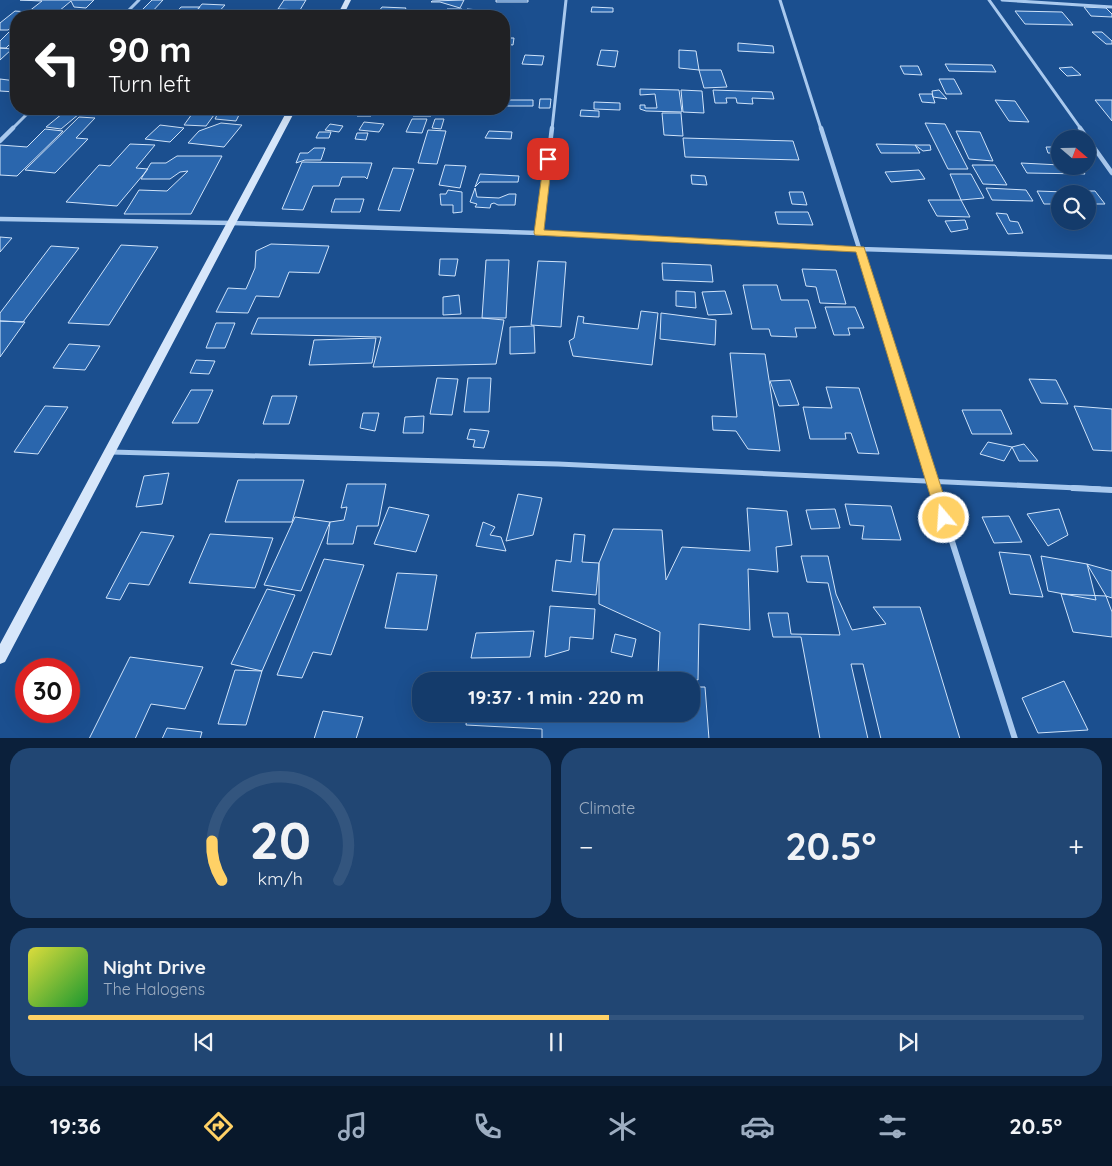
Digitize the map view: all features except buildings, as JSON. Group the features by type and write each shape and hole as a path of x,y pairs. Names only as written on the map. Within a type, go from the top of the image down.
{"street":[{"path":"129,10 139,0"},
{"path":"539,233 561,57 566,0"},
{"path":"780,0 1015,738"},
{"path":"989,0 1112,172"},
{"path":"1002,0 1112,7"},
{"path":"0,141 26,115"},
{"path":"0,657 289,115"},
{"path":"0,219 232,223 539,233 860,249 1112,257"},
{"path":"109,452 558,464 1112,490"}],"route":[{"path":"548,159 539,233 860,249 944,518"}]}
